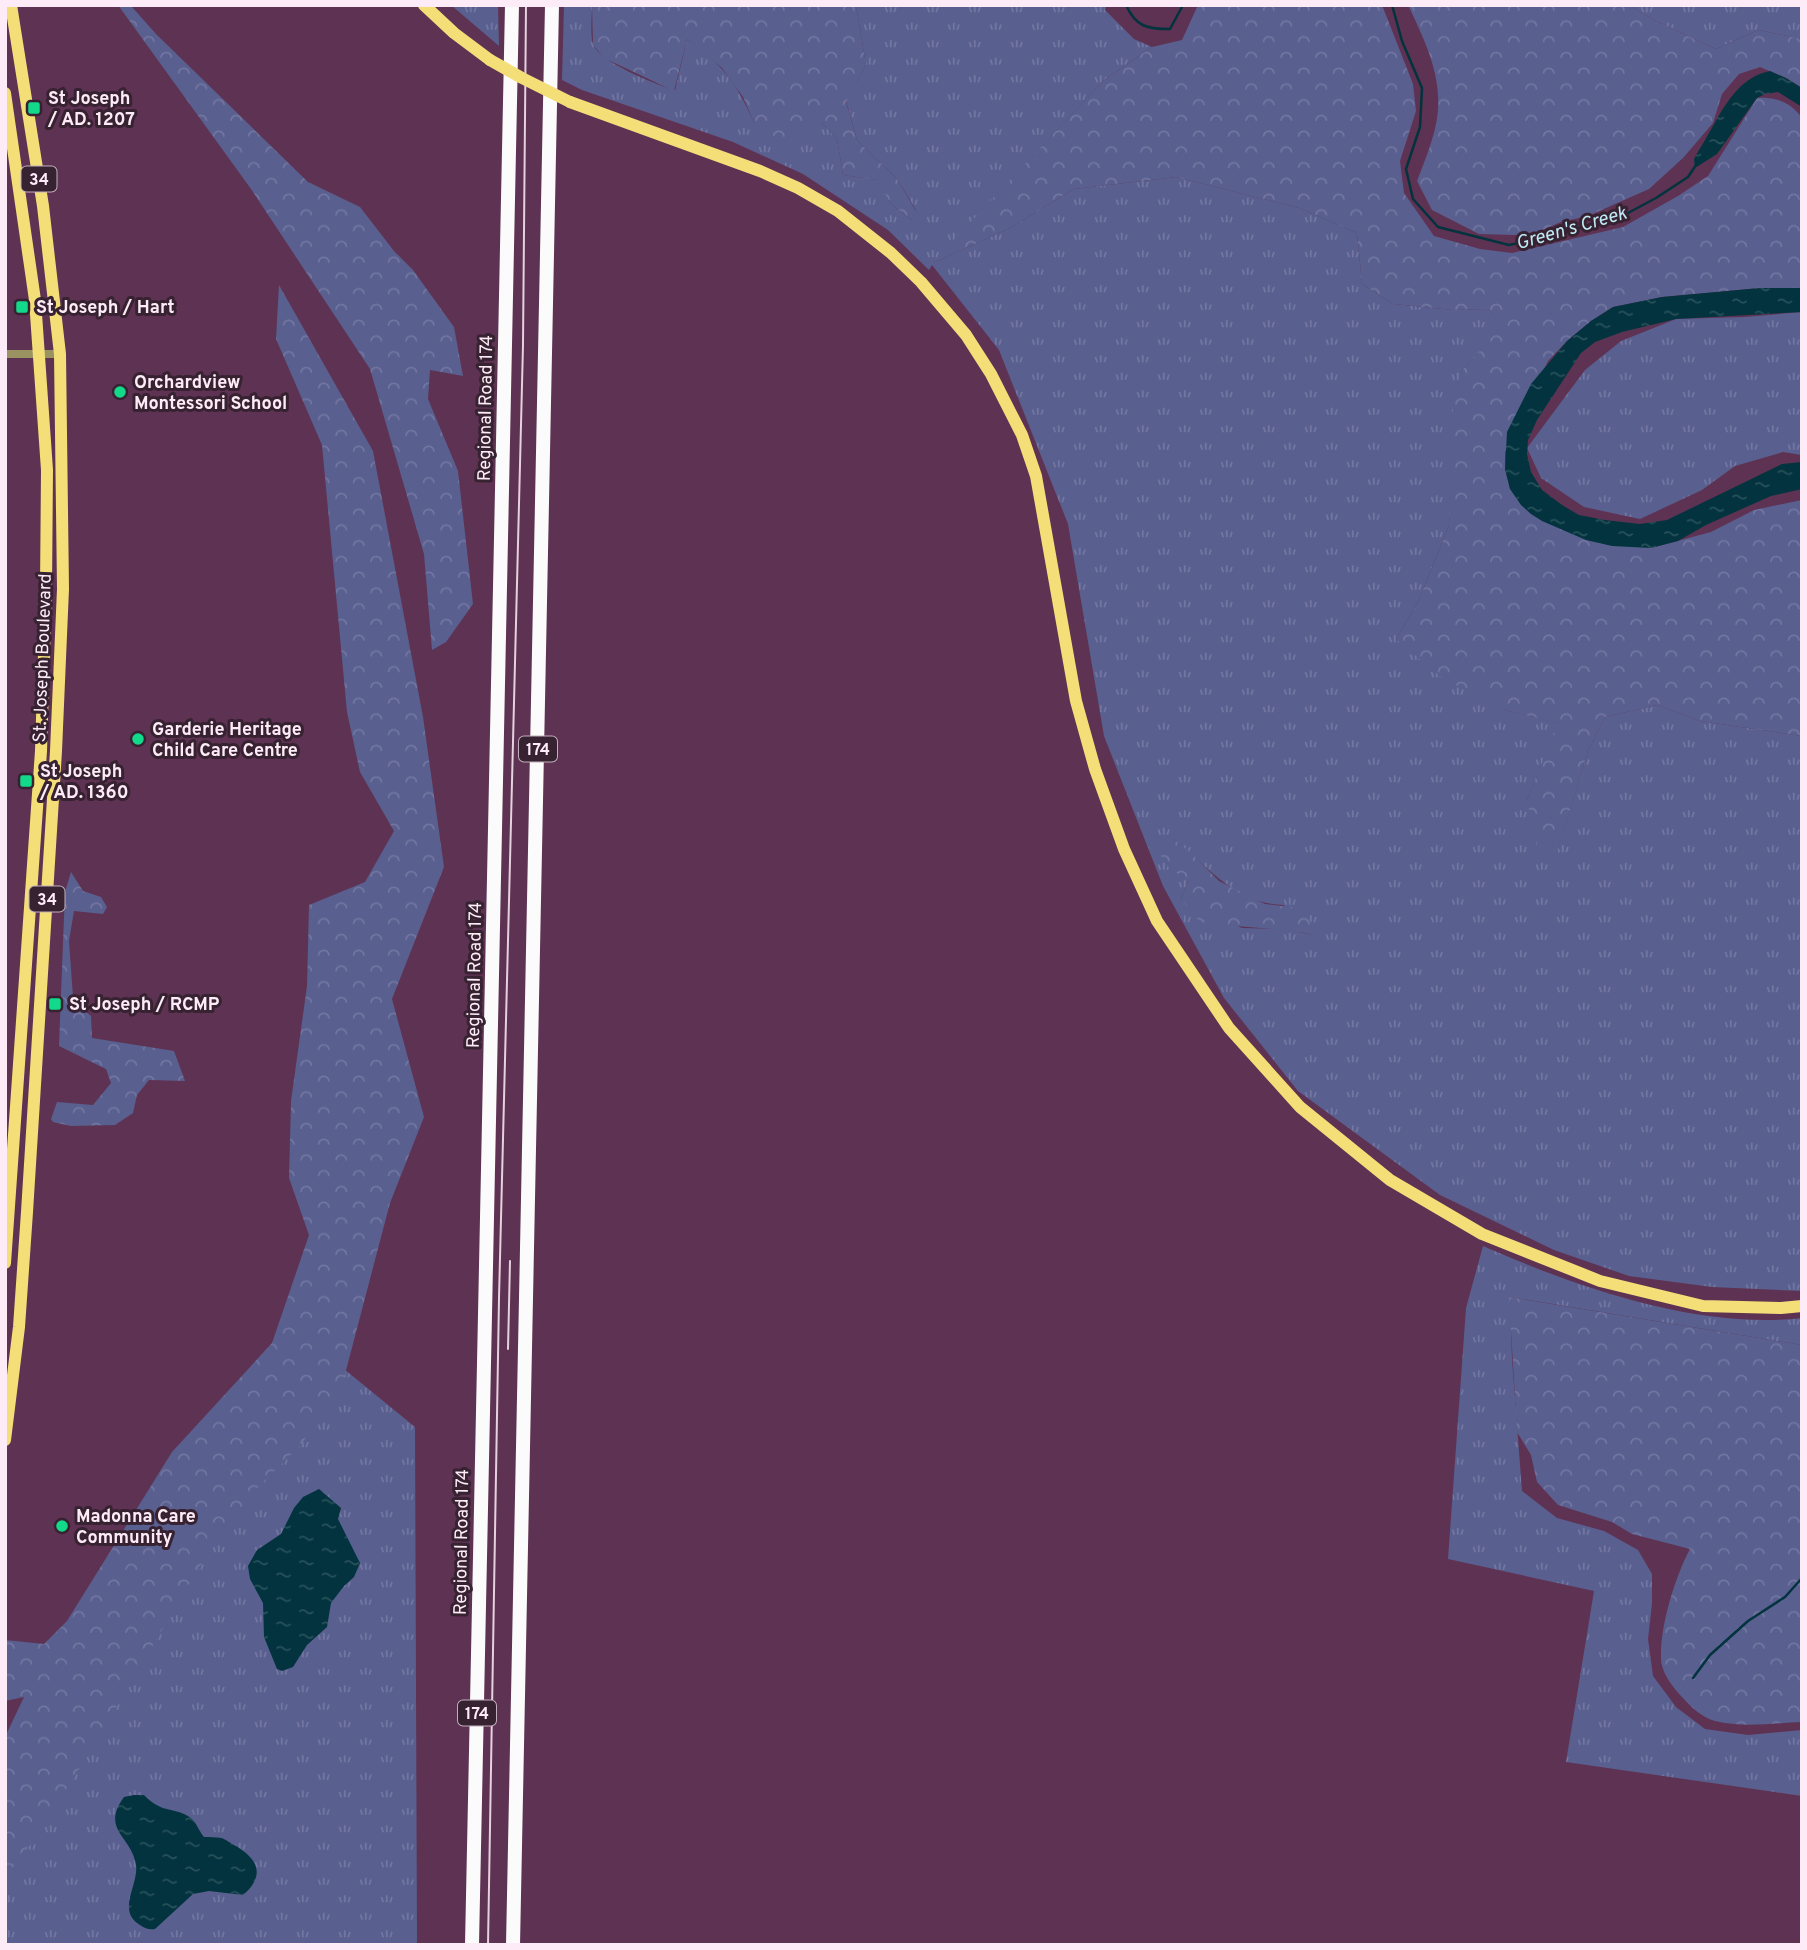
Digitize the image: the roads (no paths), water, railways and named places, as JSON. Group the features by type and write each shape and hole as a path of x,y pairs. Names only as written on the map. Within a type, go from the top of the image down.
{"highway":[{"name":"Regional Road 174","path":"472,1945 512,5"},
{"name":"174","path":"513,1945 552,5"}],"main road":[{"name":"St. Joseph Boulevard","path":"5,1440 19,1327 28,1199 56,751 63,589 60,354 43,206 11,5"},
{"path":"425,5 454,33 490,60 570,102 761,171 838,211 891,253 921,282 966,335 991,374 1016,423 1036,476 1076,701 1095,769 1124,849 1157,921 1222,1017 1300,1107 1390,1180 1471,1227 1600,1281 1703,1306 1802,1306"},
{"name":"St. Joseph Boulevard","path":"5,93 36,300 47,470 41,751 5,1263"},
{"path":"46,589 63,589"},
{"path":"41,751 56,751"},
{"path":"10,1199 28,1199"}],"street":[{"path":"5,354 60,354"}],"water":[{"path":"1770,71 1802,88 1802,107 1778,92 1757,98 1717,154 1695,168 1694,159 1727,102 1746,82"},
{"path":"1760,288 1802,288 1802,312 1676,319 1622,332 1595,342 1581,353 1537,420 1528,440 1527,454 1531,472 1542,490 1579,515 1605,520 1640,524 1667,520 1782,464 1802,462 1802,489 1771,496 1706,525 1678,541 1651,548 1612,546 1586,540 1542,521 1521,505 1510,489 1505,469 1507,432 1531,384 1567,341 1613,307 1662,297"},
{"path":"319,1489 341,1508 338,1519 360,1563 354,1577 331,1603 327,1627 307,1645 293,1667 282,1671 277,1669 264,1637 263,1603 250,1579 248,1566 257,1550 281,1534 294,1508 303,1497"},
{"path":"144,1795 163,1808 185,1814 193,1820 204,1837 223,1839 244,1851 254,1863 257,1875 250,1888 243,1895 209,1891 193,1894 155,1929 140,1925 133,1919 129,1905 136,1865 116,1825 115,1817 124,1797"}],"waterway":[{"name":"Green's Creek","path":"1126,5 1134,18 1143,25 1170,29 1183,5"},
{"name":"Green's Creek","path":"1392,5 1402,41 1422,88 1420,127 1406,169 1413,199 1438,227 1509,245 1546,238 1628,213 1688,177 1696,165"},
{"path":"1693,1678 1710,1655 1748,1621 1785,1597 1802,1578"}],"tram line":[{"path":"488,1945 499,1298 523,345 526,5"},
{"path":"508,1349 510,1261"}],"place":[{"name":"St Joseph / AD. 1207","path":"34,108"},
{"name":"St Joseph / Hart","path":"22,307"},
{"name":"Orchardview Montessori School","path":"120,392"},
{"name":"Garderie Heritage Child Care Centre","path":"138,739"},
{"name":"St Joseph / AD. 1360","path":"26,781"},
{"name":"St Joseph / RCMP","path":"55,1004"},
{"name":"Madonna Care Community","path":"62,1526"}]}
